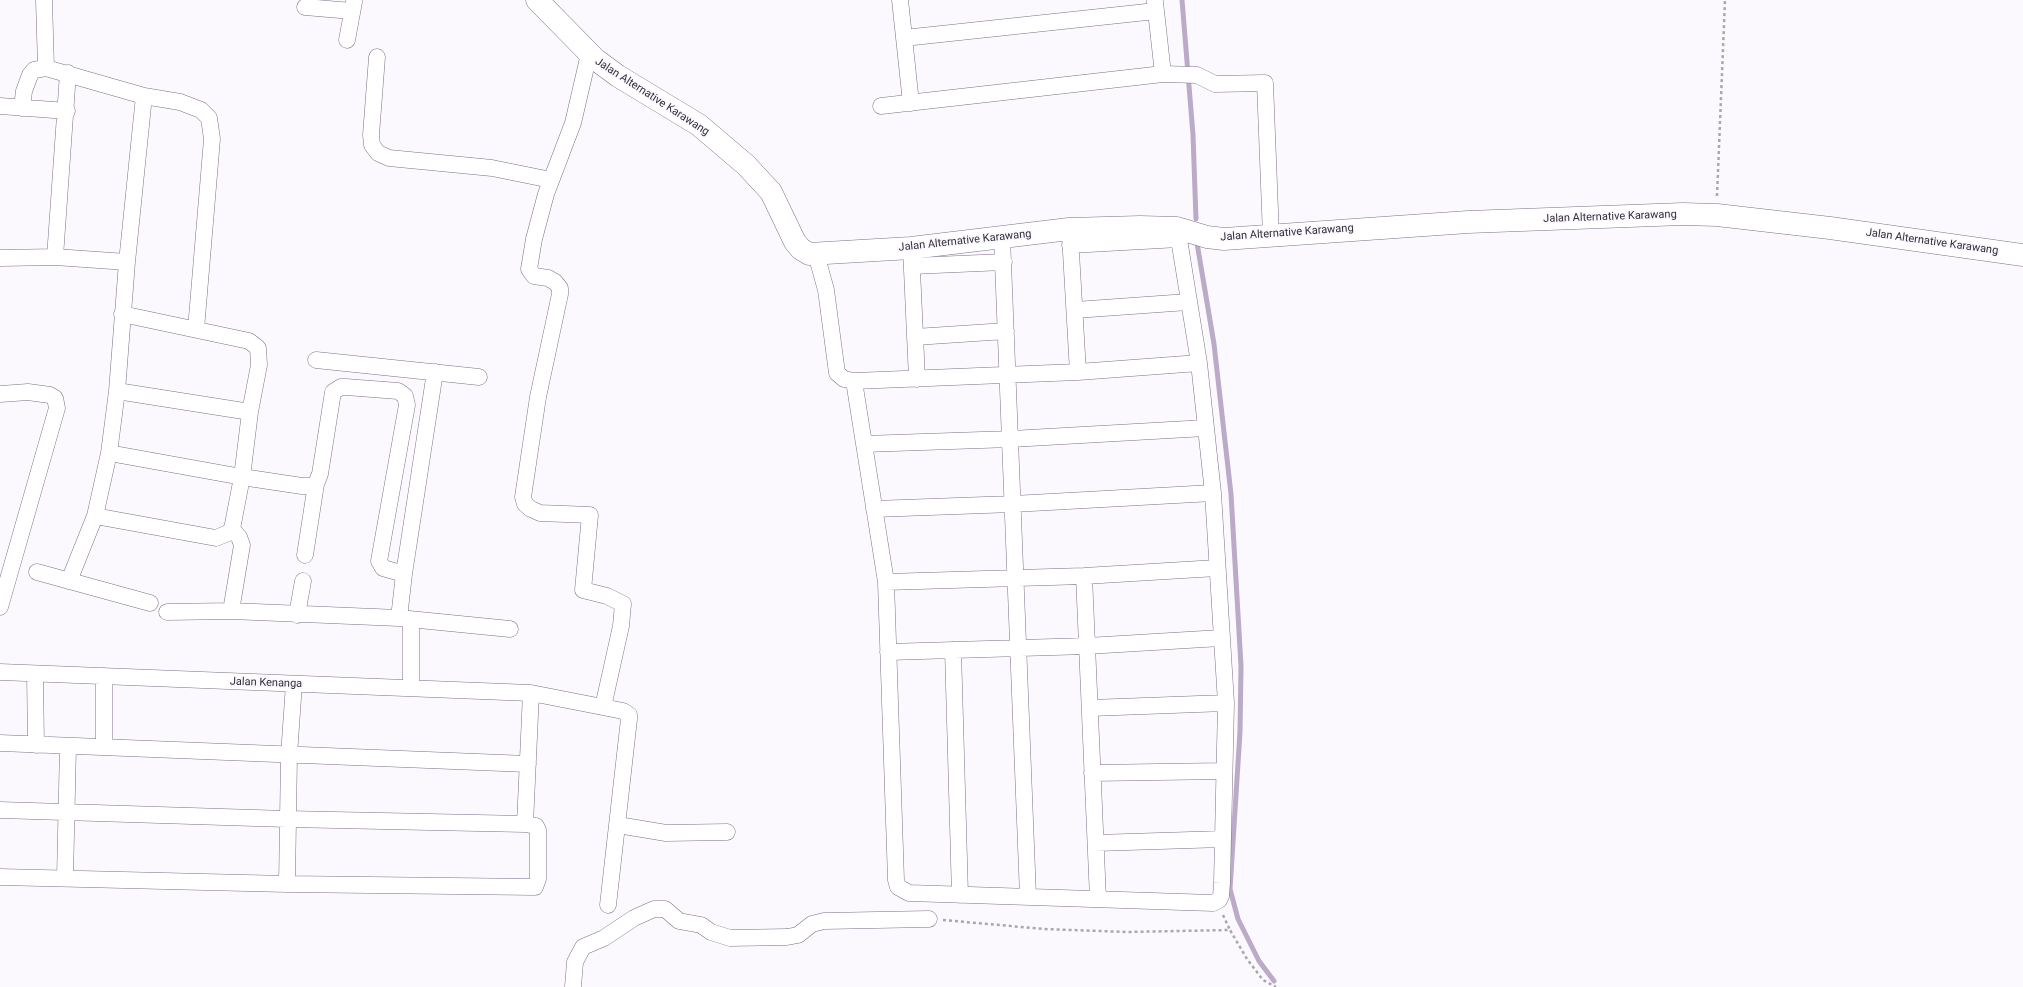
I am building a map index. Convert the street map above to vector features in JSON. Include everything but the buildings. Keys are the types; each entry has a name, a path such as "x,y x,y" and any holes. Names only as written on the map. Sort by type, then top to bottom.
{"street":[{"path":"44,0 46,68"},
{"name":"Jalan Alternative Karawang","path":"537,0 589,54 618,76 699,125 746,165 771,192 800,249 807,253 912,257 1002,237 1070,237 1140,227 1177,228 1197,235 1216,239 1468,222 1683,214 1717,215 1830,228 2023,255"},
{"path":"900,0 911,103"},
{"path":"305,7 353,5 347,40"},
{"path":"904,38 1156,6 1163,74"},
{"path":"589,54 573,122 551,180 534,239 529,269 534,276 548,278 555,282 560,288 560,294 538,397 523,497 525,504 531,509 540,512 590,515 583,590 606,596 623,604 621,626 603,707"},
{"path":"377,57 371,135 372,145 378,153 389,158 492,168 551,180"},
{"path":"22,108 24,91 30,75 34,70 46,68 68,73 144,96 194,106 205,114 211,124 212,139 196,329"},
{"path":"55,257 67,112 68,73"},
{"path":"881,106 1163,74 1190,75 1215,84 1265,83 1271,236"},
{"path":"69,581 95,516 109,453 117,392 122,314 144,96"},
{"path":"0,106 67,112"},
{"path":"1002,237 1028,896"},
{"path":"854,381 886,582 896,880 901,889 909,893 1098,898 1207,903 1216,902 1221,896 1222,883 1226,703 1213,493 1199,363 1179,239 1070,237 1078,372"},
{"path":"816,254 826,290 837,373 844,379 854,381 1078,372 1199,363"},
{"path":"1,258 55,257 127,262"},
{"path":"917,379 912,257 1004,262"},
{"path":"1075,310 1188,302"},
{"path":"95,516 216,538 222,537 232,529 242,477 250,412 259,365 260,356 256,345 249,341 122,314"},
{"path":"915,337 1006,332"},
{"path":"316,360 480,377"},
{"path":"411,688 405,619 404,574 435,372"},
{"path":"305,555 333,392 341,387 390,390 403,394 407,406 379,561 383,568 404,574"},
{"path":"0,394 28,392 50,395 56,400 57,408 0,607"},
{"path":"117,392 250,412"},
{"path":"864,444 1010,439 1206,428"},
{"path":"109,453 242,477 302,486 316,484"},
{"path":"874,509 1013,504 1213,493"},
{"path":"231,611 242,545 239,537 232,529"},
{"path":"886,582 1084,576 1217,568"},
{"path":"37,572 150,603"},
{"path":"1084,576 1098,898"},
{"path":"297,614 303,581"},
{"path":"167,612 231,611 405,619 510,629"},
{"path":"888,652 1087,646 1221,638"},
{"path":"953,650 960,895"},
{"name":"Jalan Kenanga","path":"0,672 531,693 624,711 629,715 629,719 618,825"},
{"path":"35,674 36,745"},
{"path":"104,676 104,747"},
{"path":"287,884 289,755 294,684"},
{"path":"525,824 531,693"},
{"path":"1090,708 1226,703"},
{"path":"0,743 528,764"},
{"path":"65,878 68,746"},
{"path":"1092,773 1224,771"},
{"path":"0,810 287,819 525,824 536,826 538,830 538,879 535,887 287,884 0,877"},
{"path":"608,905 618,825 666,833 727,832"},
{"path":"1096,843 1223,839"},
{"path":"573,987 575,962 583,947 604,938 634,918 654,909 665,909 678,921 701,925 711,932 730,938 787,937 798,935 812,924 824,921 929,919"}],"path":[{"path":"1717,215 1725,0"},
{"path":"929,919 956,920 1059,930 1128,932 1230,930 1247,959 1263,980 1276,987"}],"waterway":[{"path":"1182,0 1193,135 1196,219"},
{"path":"1197,243 1214,344 1231,494 1241,666 1240,732 1230,889 1238,919 1259,961 1274,981"}]}
